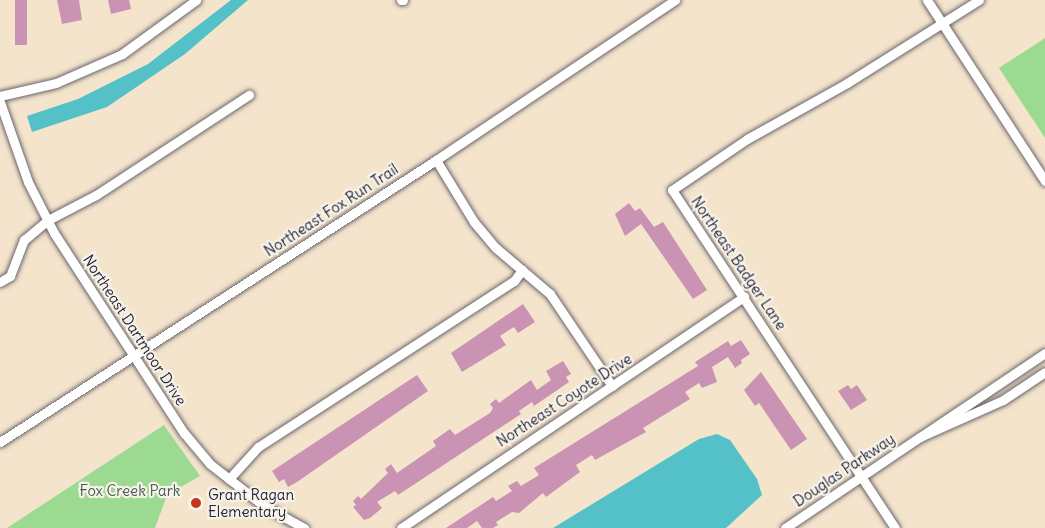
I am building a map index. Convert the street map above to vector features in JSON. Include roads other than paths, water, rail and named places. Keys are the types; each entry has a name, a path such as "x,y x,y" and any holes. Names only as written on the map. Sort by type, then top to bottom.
{"street":[{"path":"0,96 56,82 122,54 196,0"},
{"name":"Northeast Fox Run Trail","path":"0,441 436,160 675,0"},
{"path":"927,0 1045,181"},
{"path":"942,23 979,0"},
{"name":"Northeast Badger Lane","path":"895,528 672,190 747,139 847,83 942,23"},
{"path":"0,282 10,276 24,240 48,220 96,195 249,95"},
{"name":"Northeast Dartmoor Drive","path":"0,102 28,182 48,220 196,449 264,506 304,528"},
{"path":"436,160 474,222 562,310 612,386"},
{"path":"229,479 258,447 514,281 522,270"},
{"name":"Northeast Coyote Drive","path":"400,528 744,297"},
{"name":"Douglas Parkway","path":"785,528 1045,354"},
{"name":"Douglas Parkway","path":"920,437 1003,400 1045,372"}],"water":[{"path":"231,0 248,0 185,54 107,107 32,132 27,116 78,99 148,64"},
{"path":"717,434 730,440 757,479 762,495 726,528 553,528 699,439"}],"place":[{"name":"Grant Ragan Elementary","path":"196,503"}],"park label":[{"name":"Fox Creek Park","path":"130,491"}]}
